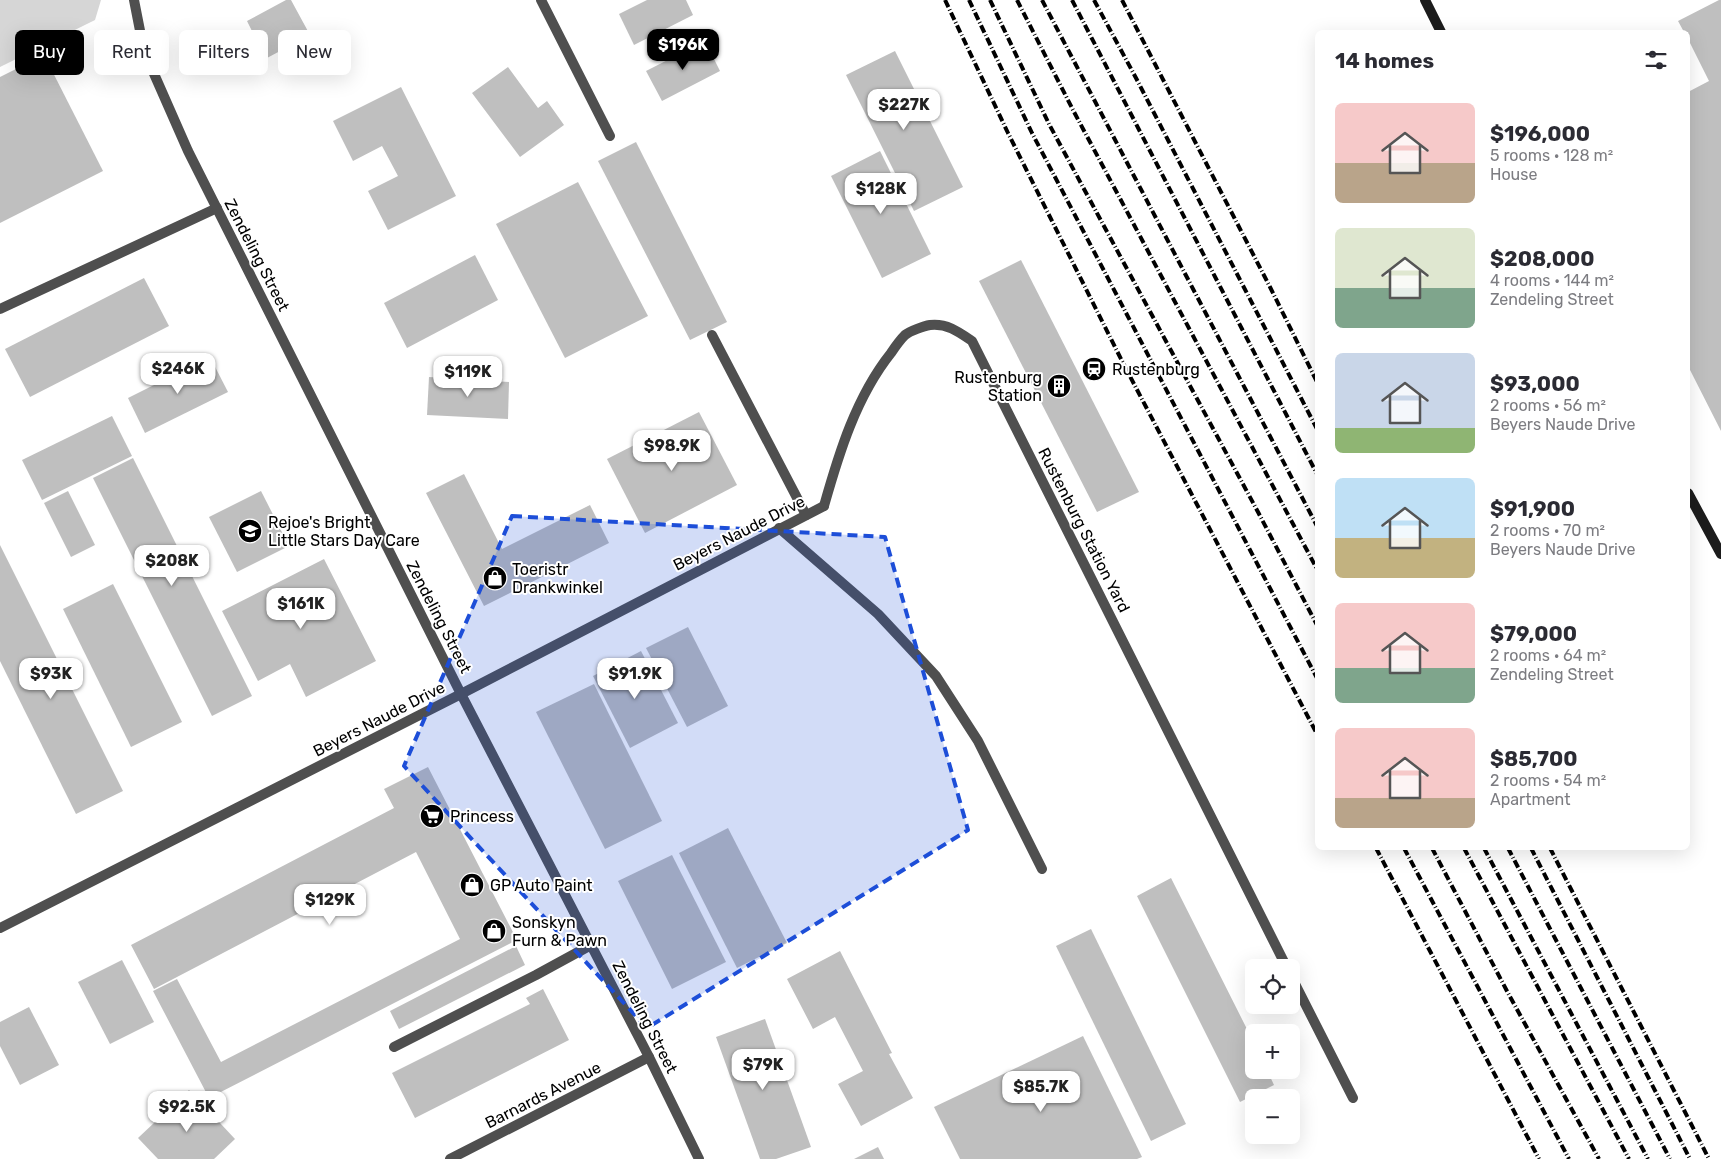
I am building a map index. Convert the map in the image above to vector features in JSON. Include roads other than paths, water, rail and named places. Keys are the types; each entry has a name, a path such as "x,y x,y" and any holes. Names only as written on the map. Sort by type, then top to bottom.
{"street":[{"name":"Zendeling Street","path":"134,0 144,51 188,151 461,694 649,1057 699,1159"},
{"path":"541,0 610,136"},
{"path":"1425,0 1440,30"},
{"path":"0,309 217,208"},
{"name":"Rustenburg Station Yard","path":"824,506 841,449 866,392 884,362 906,334 930,325 950,327 972,341 1282,959"},
{"path":"712,335 806,515"},
{"path":"1690,497 1721,554"},
{"name":"Beyers Naude Drive","path":"0,928 461,694 824,506"},
{"path":"779,528 878,614 936,676 978,741 1042,869"},
{"path":"394,1047 591,945"},
{"path":"1300,994 1353,1098"},
{"name":"Barnards Avenue","path":"450,1159 649,1057"}],"railway":[{"path":"945,0 1008,133 1122,361 1315,730"},
{"path":"969,0 1032,133 1315,674"},
{"path":"990,0 1049,124 1315,621"},
{"path":"1017,0 1073,110 1315,565"},
{"path":"1042,0 1315,522"},
{"path":"1072,0 1315,470"},
{"path":"1094,0 1315,425"},
{"path":"1122,0 1315,378"},
{"path":"1377,850 1539,1159"},
{"path":"1405,850 1569,1159"},
{"path":"1433,850 1508,993 1599,1159"},
{"path":"1465,850 1629,1159"},
{"path":"1485,850 1648,1159"},
{"path":"1509,850 1670,1159"},
{"path":"1532,850 1690,1159"},
{"path":"1551,850 1709,1159"}],"place":[{"name":"Rustenburg","path":"1094,369"},
{"name":"Rustenburg Station","path":"1059,386"},
{"name":"Rejoe's Bright Little Stars Day Care","path":"250,531"},
{"name":"Toeristr Drankwinkel","path":"495,578"},
{"name":"Princess","path":"432,816"},
{"name":"GP Auto Paint","path":"472,885"},
{"name":"Sonskyn Furn & Pawn","path":"494,931"}]}
